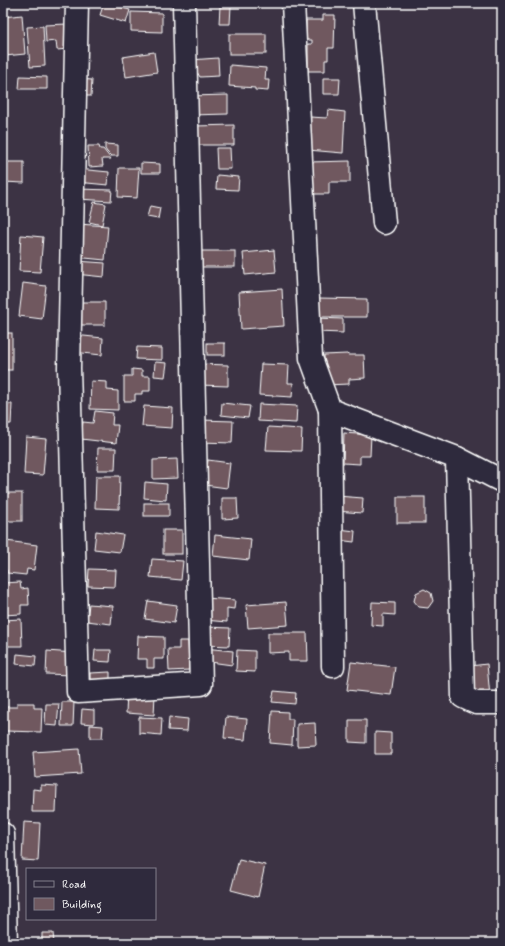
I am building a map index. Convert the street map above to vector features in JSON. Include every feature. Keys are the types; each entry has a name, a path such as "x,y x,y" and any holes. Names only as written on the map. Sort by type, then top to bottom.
{"street":[{"path":"76,3 69,368 78,692 201,684 184,3"},
{"path":"293,3 311,358 330,410 333,666"},
{"path":"364,3 384,223"},
{"path":"330,410 457,458 502,481"},
{"path":"457,458 463,697 476,703 502,703"},
{"path":"3,834 6,943"}],"building":[{"path":"104,3 130,10 126,23 100,15"},
{"path":"220,6 231,6 230,24 219,24"},
{"path":"131,12 162,13 162,32 131,31"},
{"path":"22,15 25,54 5,56 3,17"},
{"path":"323,15 335,15 334,48 328,48 328,60 325,60 325,71 308,71 308,44 312,44 312,40 306,40 306,20 323,20"},
{"path":"67,24 68,49 57,50 56,41 46,42 45,25"},
{"path":"43,26 45,66 30,67 27,27"},
{"path":"229,34 266,34 266,54 229,54"},
{"path":"154,52 157,72 126,77 123,57"},
{"path":"218,58 219,76 200,77 190,60"},
{"path":"230,65 266,68 265,80 269,80 268,91 255,90 255,88 229,86"},
{"path":"20,76 47,77 47,89 19,89"},
{"path":"323,78 340,78 339,94 323,94"},
{"path":"80,79 92,80 91,96 79,96"},
{"path":"228,95 228,114 191,115 190,96"},
{"path":"328,110 345,112 343,153 308,150 310,117 327,118"},
{"path":"234,125 234,145 195,145 195,126"},
{"path":"105,144 118,145 118,156 111,156 105,149"},
{"path":"88,146 99,146 100,149 103,149 111,159 102,159 103,166 89,167"},
{"path":"216,148 230,148 231,169 217,169"},
{"path":"350,161 350,182 329,182 329,194 309,194 309,162"},
{"path":"3,162 24,162 24,183 3,182"},
{"path":"141,163 160,164 160,173 141,173"},
{"path":"119,168 139,168 137,198 118,197"},
{"path":"78,169 109,172 108,185 77,182"},
{"path":"217,175 239,177 238,190 216,189"},
{"path":"78,189 112,190 111,201 78,199"},
{"path":"94,202 106,204 102,225 89,222"},
{"path":"150,206 160,208 158,219 147,217"},
{"path":"78,224 108,226 105,260 75,257"},
{"path":"21,235 43,237 40,272 19,271"},
{"path":"274,250 276,272 245,275 243,253"},
{"path":"196,251 235,251 235,267 196,267"},
{"path":"76,261 105,263 104,277 75,274"},
{"path":"23,283 46,286 42,319 19,316"},
{"path":"282,289 284,326 241,329 239,292"},
{"path":"319,298 367,299 367,317 319,317"},
{"path":"74,302 105,302 105,325 73,325"},
{"path":"317,318 343,319 343,333 316,332"},
{"path":"3,333 12,333 12,370 3,370"},
{"path":"74,335 103,338 102,355 72,352"},
{"path":"207,343 225,343 225,355 207,355"},
{"path":"137,347 162,348 162,360 136,359"},
{"path":"324,355 364,355 365,378 349,379 349,384 325,385"},
{"path":"155,362 167,363 165,377 154,376"},
{"path":"200,364 228,365 228,386 199,385"},
{"path":"261,364 289,365 288,383 293,383 292,397 259,395"},
{"path":"132,369 142,370 142,376 150,376 150,391 142,391 142,394 135,394 135,401 124,401 124,376 132,376"},
{"path":"91,381 107,382 107,390 118,391 118,410 90,409"},
{"path":"222,403 250,406 248,418 221,415"},
{"path":"3,404 12,404 11,424 3,424"},
{"path":"259,404 297,406 296,423 258,421"},
{"path":"144,406 173,408 172,428 142,426"},
{"path":"95,411 113,413 112,425 118,425 116,443 81,439 83,422 93,423"},
{"path":"201,420 233,421 232,443 200,442"},
{"path":"268,427 302,429 301,451 266,450"},
{"path":"344,433 371,435 370,456 360,456 360,464 343,463"},
{"path":"26,437 46,439 43,475 24,474"},
{"path":"98,448 116,448 115,470 97,470"},
{"path":"177,459 178,478 153,479 153,460"},
{"path":"208,460 230,463 227,488 205,485"},
{"path":"96,476 120,476 119,509 95,508"},
{"path":"145,482 167,484 166,500 144,498"},
{"path":"3,493 22,493 22,521 3,521"},
{"path":"337,496 363,498 362,513 336,511"},
{"path":"397,497 425,497 425,523 397,523"},
{"path":"222,498 237,498 238,518 222,519"},
{"path":"144,503 169,503 169,516 144,516"},
{"path":"339,529 355,531 354,542 338,540"},
{"path":"163,530 182,530 182,554 163,554"},
{"path":"96,531 123,535 120,552 94,549"},
{"path":"215,535 251,539 249,560 213,556"},
{"path":"6,541 37,545 34,570 27,569 26,575 7,573 7,570 3,570 5,559 3,559 3,544 6,545"},
{"path":"152,559 183,561 181,580 150,577"},
{"path":"89,569 116,570 115,587 88,586"},
{"path":"20,582 21,589 28,588 29,605 21,605 21,614 3,615 3,583"},
{"path":"424,589 431,593 433,601 428,608 419,607 414,601 416,593"},
{"path":"205,598 235,600 234,609 227,608 227,622 204,620"},
{"path":"148,601 177,605 174,623 145,619"},
{"path":"286,602 288,625 248,628 246,605"},
{"path":"372,602 395,603 395,615 383,614 383,626 371,625"},
{"path":"89,604 113,606 111,624 87,621"},
{"path":"21,619 22,646 3,646 3,620"},
{"path":"207,627 230,628 229,646 206,645"},
{"path":"268,633 307,633 308,661 289,661 289,652 268,653"},
{"path":"138,636 164,637 164,659 154,659 154,668 147,668 147,659 137,659"},
{"path":"179,641 188,641 189,670 169,671 168,649 179,649"},
{"path":"204,648 233,651 232,665 203,661"},
{"path":"95,650 111,650 110,662 94,661"},
{"path":"237,650 255,651 255,672 236,671"},
{"path":"47,651 73,653 72,675 46,674"},
{"path":"17,654 36,656 35,666 16,664"},
{"path":"351,662 395,667 391,695 347,690"},
{"path":"487,664 490,697 473,699 470,666"},
{"path":"110,672 110,690 90,690 90,673"},
{"path":"274,691 296,693 295,704 272,702"},
{"path":"127,692 155,694 154,715 126,713"},
{"path":"62,702 74,702 73,726 61,726"},
{"path":"17,703 34,703 34,708 42,708 41,732 5,731 6,707 17,707"},
{"path":"46,704 59,704 57,726 45,725"},
{"path":"82,709 94,710 94,724 81,723"},
{"path":"272,711 288,712 288,719 293,719 292,745 270,743"},
{"path":"139,717 162,718 161,735 139,733"},
{"path":"169,717 188,719 187,731 168,730"},
{"path":"226,717 247,719 245,740 224,738"},
{"path":"349,720 366,720 366,743 349,742"},
{"path":"315,723 316,745 297,746 297,724"},
{"path":"90,725 103,726 102,738 90,738"},
{"path":"375,732 391,733 391,754 375,754"},
{"path":"79,749 81,774 35,777 33,752"},
{"path":"41,785 57,786 56,812 32,812 33,789 41,790"},
{"path":"24,822 40,823 38,861 22,860"},
{"path":"239,859 265,865 258,897 231,890"},
{"path":"42,933 53,933 54,943 42,943"}]}
